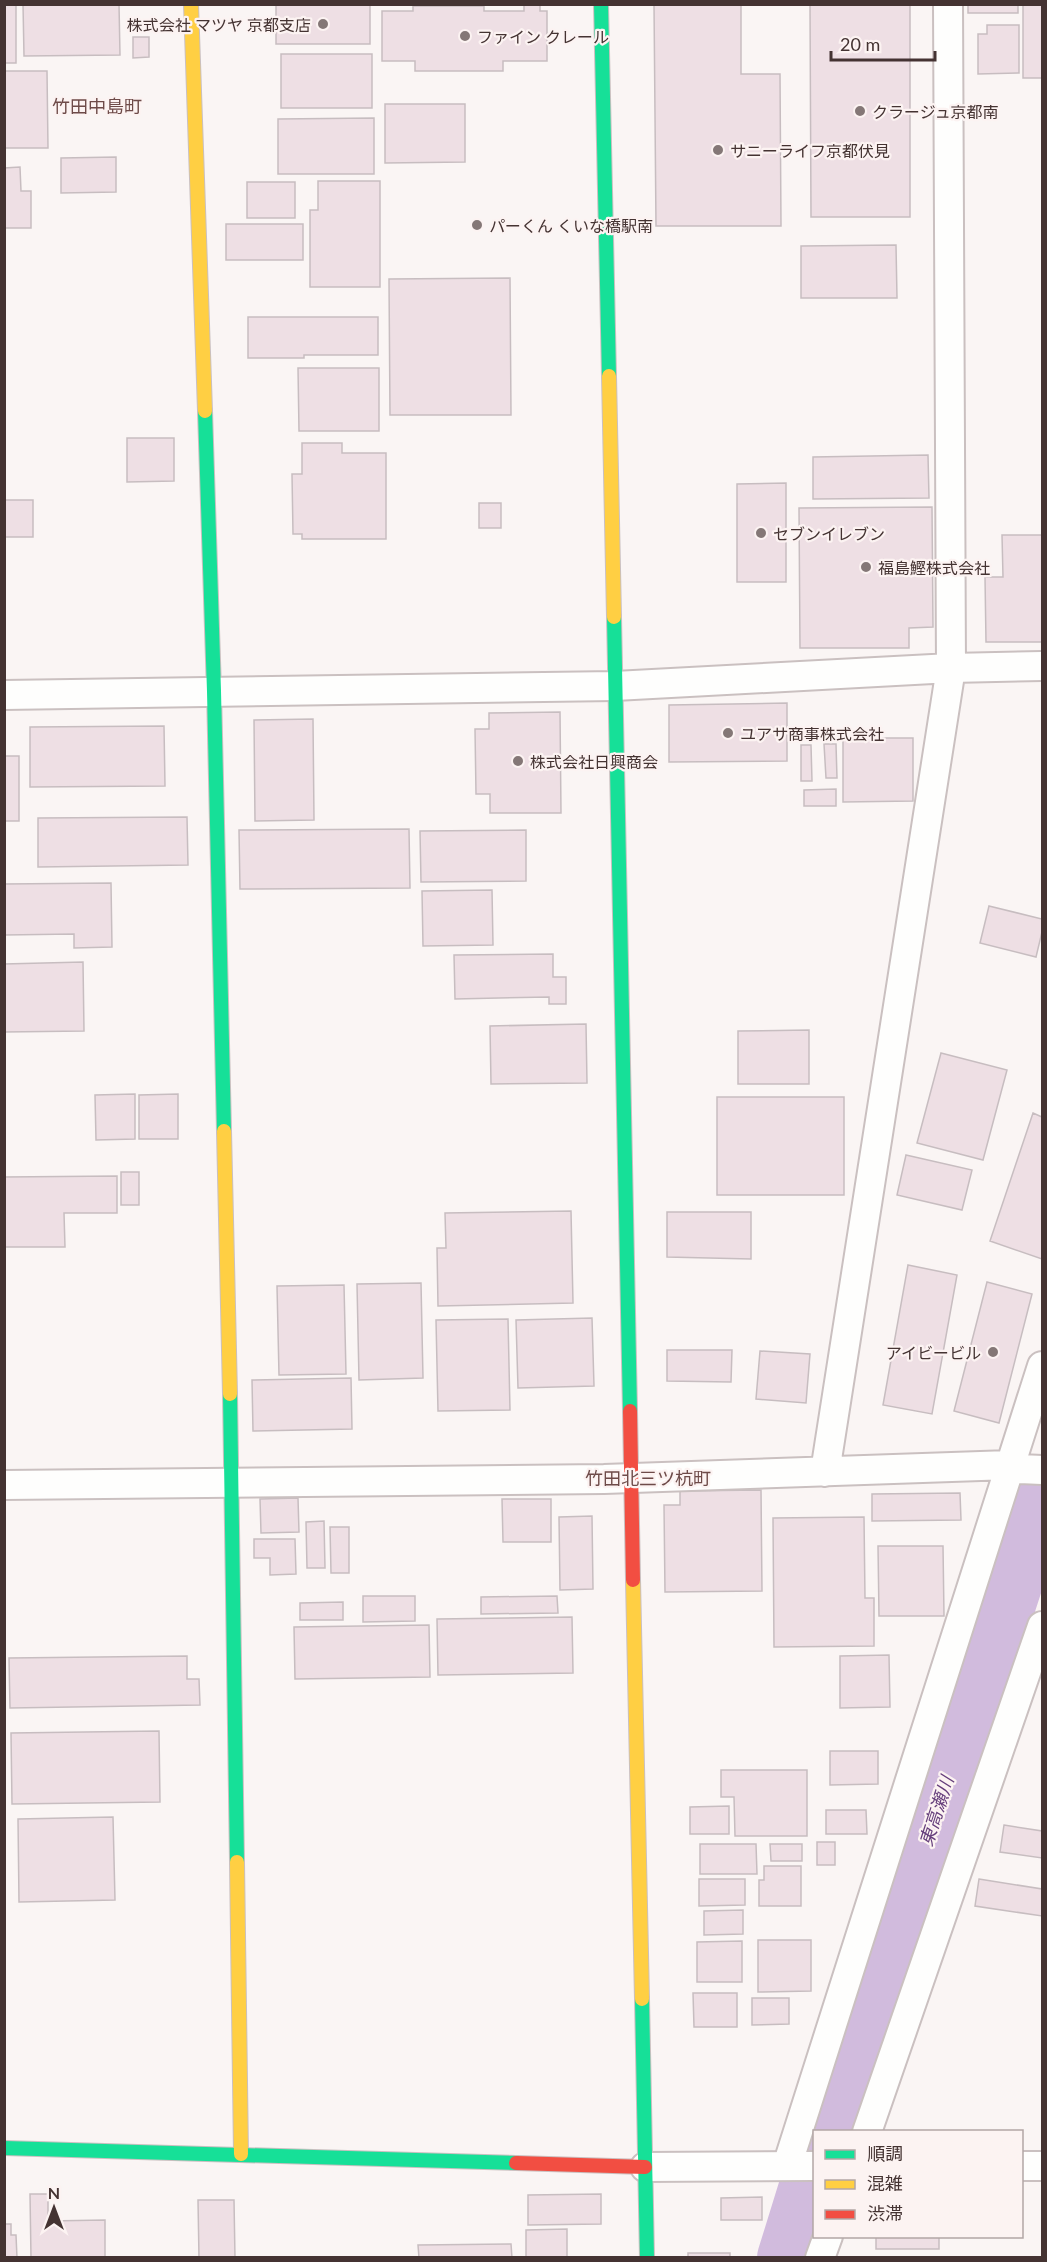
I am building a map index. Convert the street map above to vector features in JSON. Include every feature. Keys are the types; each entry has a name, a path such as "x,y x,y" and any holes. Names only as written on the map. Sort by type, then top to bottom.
{"street":[{"path":"191,4 214,691 232,1484 241,2154"},
{"path":"601,4 647,2258"},
{"path":"825,1472 951,668 948,4"},
{"path":"4,695 615,686 951,668 1042,666"},
{"path":"4,2148 645,2167 798,2166 1024,1468 1042,1366"},
{"path":"4,1485 631,1478 1024,1468"},
{"path":"868,2130 1042,1626"},
{"path":"1023,2166 1042,2166"},
{"path":"820,2258 827,2238"}],"building":[{"path":"4,4 16,4 16,63 4,63"},
{"path":"23,4 119,4 120,55 24,56"},
{"name":"株式会社 マツヤ 京都支店","path":"276,4 370,4 370,44 276,44"},
{"name":"ファイン クレール","path":"524,4 540,4 540,11 547,11 547,61 503,61 503,71 415,71 415,61 382,61 382,11 413,11 413,6 484,6 484,11 524,11"},
{"name":"サニーライフ京都伏見","path":"654,4 741,4 741,74 780,74 781,226 656,226"},
{"name":"クラージュ京都南","path":"910,4 910,217 811,217 810,5"},
{"path":"968,4 1018,4 1018,13 968,13"},
{"path":"1023,4 1042,4 1042,78 1023,78"},
{"path":"987,25 1019,25 1019,73 978,74 978,34 987,34"},
{"path":"133,37 149,37 149,57 133,58"},
{"path":"281,54 372,54 372,108 281,108"},
{"path":"4,71 47,71 48,148 4,148"},
{"path":"385,104 465,104 465,162 385,163"},
{"path":"374,118 374,174 278,174 278,119"},
{"path":"116,157 116,192 61,193 61,158"},
{"path":"20,167 21,191 31,191 31,228 4,228 4,168"},
{"path":"318,181 380,181 380,287 310,287 310,210 318,210"},
{"path":"247,182 295,182 295,218 247,218"},
{"path":"226,224 303,224 303,260 226,260"},
{"path":"896,245 897,298 801,298 801,246"},
{"path":"510,278 511,415 390,415 389,279"},
{"path":"248,317 378,317 378,355 248,358"},
{"path":"298,368 379,368 379,431 299,431"},
{"path":"127,438 174,438 174,481 127,482"},
{"path":"302,443 342,443 342,453 386,453 386,539 302,539 302,534 293,534 292,474 302,474"},
{"path":"928,455 929,498 813,499 813,457"},
{"name":"セブンイレブン","path":"786,483 786,582 737,582 737,484"},
{"path":"4,500 33,500 33,537 4,537"},
{"path":"479,503 501,503 501,528 479,528"},
{"name":"福島鰹株式会社","path":"932,507 933,627 909,628 909,648 800,648 799,508"},
{"path":"1002,535 1042,535 1042,642 986,642 985,577 1003,577"},
{"name":"ユアサ商事株式会社","path":"787,703 787,761 669,762 669,705"},
{"name":"株式会社日興商会","path":"560,712 561,813 490,813 490,794 476,794 475,729 489,729 489,713"},
{"path":"313,719 314,820 255,821 254,720"},
{"path":"164,726 165,786 30,787 30,727"},
{"path":"843,738 913,738 913,801 843,802"},
{"path":"824,744 836,744 837,778 826,778"},
{"path":"801,745 811,745 812,781 801,781"},
{"path":"4,756 19,756 19,821 4,821"},
{"path":"836,789 836,806 804,806 804,790"},
{"path":"187,817 188,865 38,867 38,818"},
{"path":"409,829 410,888 240,889 239,830"},
{"path":"526,830 526,881 421,882 420,831"},
{"path":"111,883 112,947 74,948 74,934 4,935 4,884"},
{"path":"492,890 493,945 423,946 422,891"},
{"path":"989,906 1042,919 1042,932 1036,957 980,943"},
{"path":"553,954 553,977 566,977 566,1004 549,1004 549,997 455,999 454,955"},
{"path":"83,962 84,1031 4,1032 4,964"},
{"path":"586,1024 587,1083 491,1084 490,1026"},
{"path":"809,1030 809,1084 738,1084 738,1031"},
{"path":"941,1053 1007,1070 983,1160 917,1143"},
{"path":"135,1094 135,1139 96,1140 95,1095"},
{"path":"178,1094 178,1139 139,1139 139,1095"},
{"path":"717,1097 844,1097 844,1195 717,1195"},
{"path":"1033,1113 1042,1117 1042,1259 990,1241"},
{"path":"906,1155 972,1170 962,1210 897,1195"},
{"path":"121,1172 139,1172 139,1205 121,1205"},
{"path":"117,1176 117,1213 64,1213 65,1247 4,1247 4,1177"},
{"path":"571,1211 573,1303 438,1306 437,1248 446,1248 445,1213"},
{"path":"667,1212 751,1212 751,1259 667,1257"},
{"path":"908,1265 957,1275 932,1414 883,1405"},
{"name":"アイビービル","path":"987,1282 1032,1294 999,1423 954,1411"},
{"path":"421,1283 423,1378 359,1380 357,1284"},
{"path":"344,1285 346,1374 279,1375 277,1286"},
{"path":"592,1318 594,1386 518,1388 516,1320"},
{"path":"508,1319 510,1410 438,1411 436,1320"},
{"path":"667,1350 732,1350 731,1382 667,1381"},
{"path":"760,1351 810,1354 806,1403 756,1399"},
{"path":"351,1378 352,1429 253,1431 252,1380"},
{"path":"761,1490 762,1591 665,1592 664,1505 680,1505 680,1491"},
{"path":"960,1493 961,1520 872,1521 872,1494"},
{"path":"298,1498 299,1532 261,1533 260,1499"},
{"path":"502,1499 551,1499 551,1542 503,1542"},
{"path":"592,1516 593,1589 560,1590 559,1517"},
{"path":"864,1517 865,1598 874,1598 874,1646 774,1647 773,1518"},
{"path":"324,1521 325,1568 307,1568 306,1522"},
{"path":"330,1527 349,1527 349,1573 331,1573"},
{"path":"254,1539 295,1539 296,1574 270,1575 270,1558 254,1558"},
{"path":"878,1546 943,1546 944,1616 879,1616"},
{"path":"363,1596 415,1596 415,1621 363,1622"},
{"path":"557,1596 558,1613 481,1614 481,1597"},
{"path":"343,1602 343,1620 300,1620 300,1603"},
{"path":"572,1617 573,1673 438,1675 437,1619"},
{"path":"429,1625 430,1677 295,1679 294,1627"},
{"path":"889,1655 890,1707 840,1708 840,1656"},
{"path":"187,1656 187,1679 199,1679 200,1705 10,1708 9,1658"},
{"path":"159,1731 160,1802 12,1804 11,1733"},
{"path":"830,1751 878,1751 878,1784 830,1785"},
{"path":"721,1770 807,1770 807,1836 735,1836 734,1797 721,1797"},
{"path":"729,1806 729,1834 690,1834 690,1807"},
{"path":"826,1810 866,1810 867,1834 826,1834"},
{"path":"113,1817 115,1900 19,1902 18,1819"},
{"path":"1004,1825 1042,1831 1042,1858 1000,1852"},
{"path":"817,1842 835,1842 835,1865 817,1865"},
{"path":"700,1844 756,1844 757,1874 700,1874"},
{"path":"770,1844 802,1844 802,1861 771,1861"},
{"path":"764,1866 801,1866 801,1906 759,1906 759,1880 764,1880"},
{"path":"699,1879 745,1879 745,1905 699,1906"},
{"path":"979,1879 1042,1889 1042,1916 975,1906"},
{"path":"743,1910 743,1934 704,1935 704,1911"},
{"path":"758,1940 811,1940 811,1991 758,1992"},
{"path":"742,1941 742,1982 697,1982 697,1942"},
{"path":"693,1993 737,1993 737,2027 694,2027"},
{"path":"752,1998 789,1998 789,2024 752,2025"},
{"path":"30,2194 48,2194 48,2221 105,2220 105,2258 31,2258"},
{"path":"601,2194 601,2224 528,2225 528,2195"},
{"path":"762,2197 762,2220 721,2220 721,2198"},
{"path":"198,2200 234,2200 235,2258 199,2258"},
{"path":"4,2224 11,2224 11,2235 16,2235 17,2258 4,2258"},
{"path":"567,2229 567,2258 526,2258 526,2230"},
{"path":"876,2238 939,2238 939,2249 876,2249"},
{"path":"511,2244 512,2258 419,2258 418,2245"},
{"path":"688,2253 730,2253 730,2258 688,2258"}],"waterway":[{"name":"東高瀬川","path":"830,2130 928,1840 1042,1490"},
{"name":"東高瀬川","path":"788,2258 813,2177"}],"traffic: fast":[{"path":"601,4 609,376"},
{"path":"205,411 224,1131"},
{"path":"614,617 630,1411"},
{"path":"230,1394 237,1862"},
{"path":"642,1999 647,2258"},
{"path":"4,2148 516,2163"}],"traffic: slow":[{"path":"191,4 205,411"},
{"path":"609,376 614,617"},
{"path":"224,1131 230,1394"},
{"path":"633,1580 642,1999"},
{"path":"237,1862 241,2154"}],"traffic: jam":[{"path":"630,1411 633,1580"},
{"path":"516,2163 645,2167"}],"place":[{"name":"株式会社 マツヤ 京都支店","path":"323,24"},
{"name":"ファイン クレール","path":"465,36"},
{"name":"クラージュ京都南","path":"860,111"},
{"name":"サニーライフ京都伏見","path":"718,150"},
{"name":"パーくん くいな橋駅南","path":"477,225"},
{"name":"セブンイレブン","path":"761,533"},
{"name":"福島鰹株式会社","path":"866,567"},
{"name":"ユアサ商事株式会社","path":"728,733"},
{"name":"株式会社日興商会","path":"518,761"},
{"name":"アイビービル","path":"993,1352"}],"district":[{"name":"竹田中島町","path":"97,106"},
{"name":"竹田北三ツ杭町","path":"648,1478"}]}
